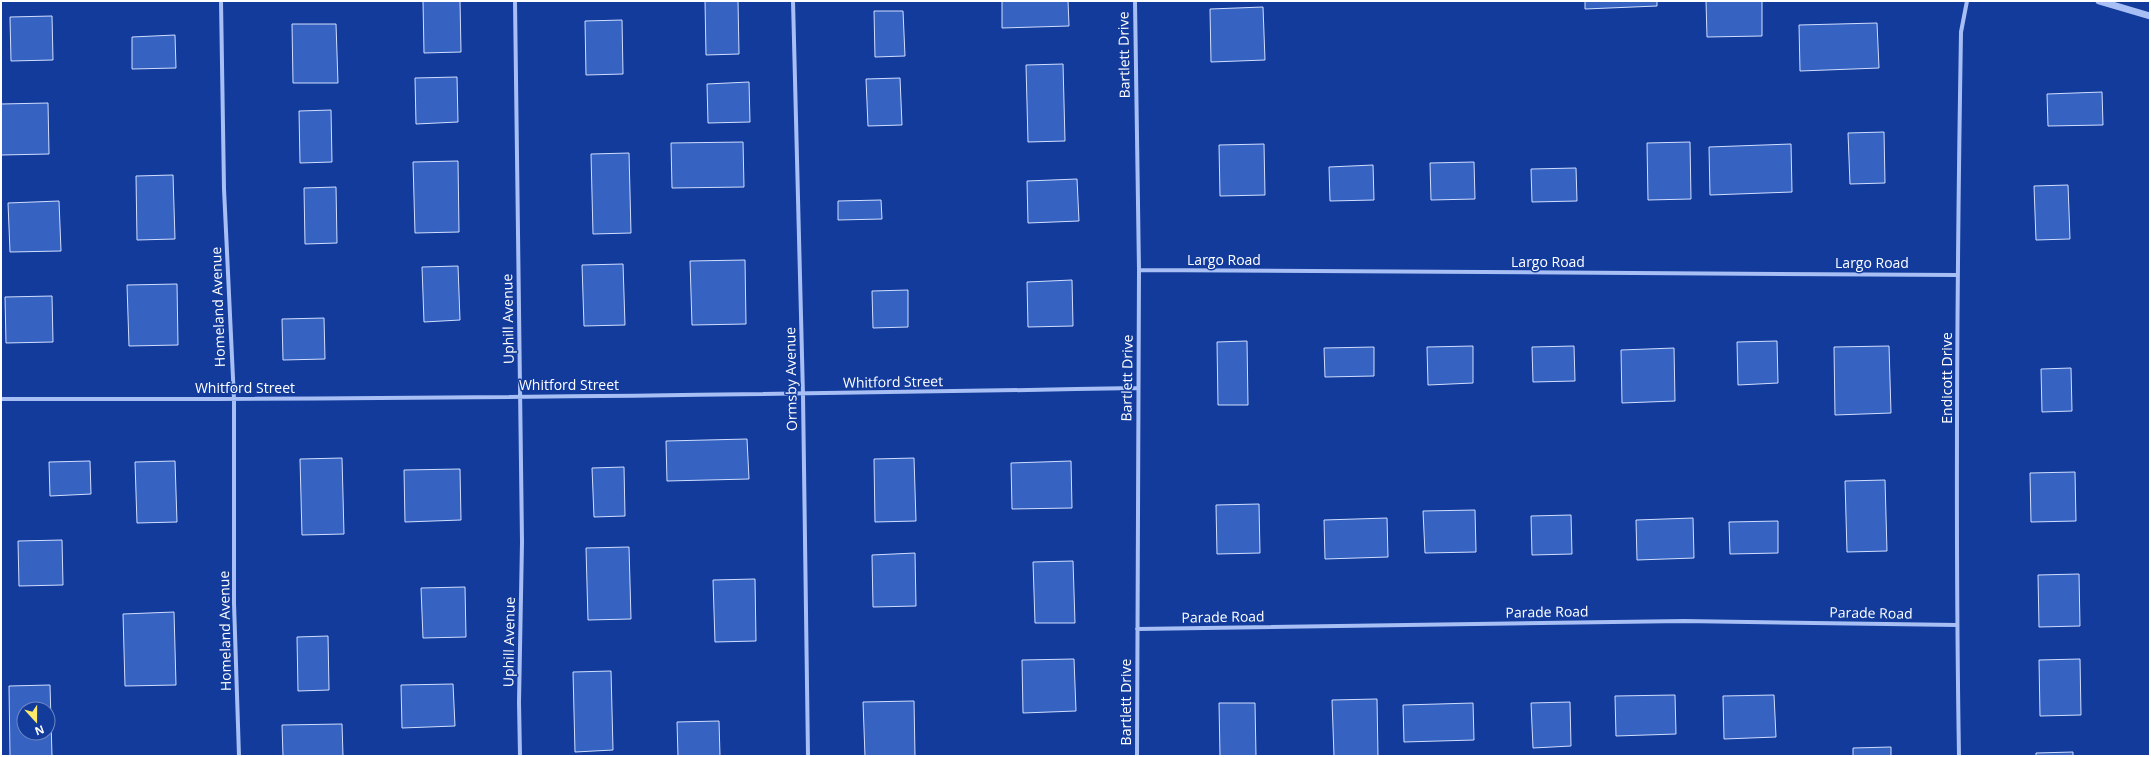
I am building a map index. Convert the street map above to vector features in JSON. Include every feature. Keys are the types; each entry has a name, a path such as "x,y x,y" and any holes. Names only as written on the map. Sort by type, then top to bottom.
{"street":[{"name":"Homeland Avenue","path":"221,1 224,189 234,400 234,603 239,756"},
{"name":"Uphill Avenue","path":"515,1 522,542 519,702 520,756"},
{"name":"Ormsby Avenue","path":"793,1 808,756"},
{"name":"Bartlett Drive","path":"1135,1 1139,270 1137,388 1137,756"},
{"name":"Endicott Drive","path":"1959,756 1957,625 1957,275 1961,32 1967,1"},
{"path":"2099,1 2150,16"},
{"name":"Largo Road","path":"1139,270 1957,275"},
{"name":"Whitford Street","path":"1,399 234,400 802,395 1137,388"},
{"name":"Parade Road","path":"1137,629 1684,621 1957,625"}],"building":[{"path":"423,1 460,1 461,52 424,53"},
{"path":"705,1 738,1 739,54 706,55"},
{"path":"1002,1 1068,1 1069,26 1002,28"},
{"path":"1585,1 1657,1 1657,6 1585,9"},
{"path":"1706,1 1762,1 1762,36 1707,37"},
{"path":"1263,7 1265,60 1211,62 1210,9"},
{"path":"874,11 903,11 905,56 875,57"},
{"path":"52,16 53,60 11,61 10,17"},
{"path":"622,20 623,74 586,75 585,21"},
{"path":"1877,23 1879,68 1800,71 1799,25"},
{"path":"292,24 336,24 338,83 293,83"},
{"path":"175,35 176,68 132,69 132,37"},
{"path":"1063,64 1065,141 1028,142 1026,65"},
{"path":"457,77 458,122 416,124 415,78"},
{"path":"900,78 902,125 868,126 866,79"},
{"path":"749,82 750,122 708,123 707,84"},
{"path":"2102,92 2103,125 2048,126 2047,94"},
{"path":"48,103 49,154 1,155 1,104"},
{"path":"331,110 332,162 300,163 299,111"},
{"path":"1884,132 1885,183 1850,184 1848,133"},
{"path":"743,142 744,187 672,188 671,143"},
{"path":"1690,142 1691,199 1648,200 1647,143"},
{"path":"1264,144 1265,195 1220,196 1219,145"},
{"path":"1791,144 1792,192 1710,195 1709,147"},
{"path":"629,153 631,233 593,234 591,154"},
{"path":"458,161 459,232 415,233 413,162"},
{"path":"1474,162 1475,199 1431,200 1430,163"},
{"path":"1373,165 1374,200 1330,201 1329,167"},
{"path":"1576,168 1577,201 1532,202 1531,169"},
{"path":"173,175 175,239 137,240 136,176"},
{"path":"1077,179 1079,221 1028,223 1027,181"},
{"path":"2068,185 2070,239 2036,240 2034,186"},
{"path":"336,187 337,243 305,244 304,188"},
{"path":"881,200 882,219 838,220 838,201"},
{"path":"59,201 61,251 10,252 8,203"},
{"path":"745,260 746,324 692,325 690,261"},
{"path":"623,264 625,325 584,326 582,265"},
{"path":"458,266 460,320 424,322 422,267"},
{"path":"1072,280 1073,326 1028,327 1027,282"},
{"path":"177,284 178,345 129,346 127,285"},
{"path":"908,290 908,327 873,328 872,291"},
{"path":"52,296 53,342 6,343 5,297"},
{"path":"324,318 325,359 283,360 282,319"},
{"path":"1247,341 1248,405 1218,405 1217,342"},
{"path":"1777,341 1778,383 1738,385 1737,342"},
{"path":"1473,346 1473,383 1428,385 1427,347"},
{"path":"1574,346 1575,381 1533,382 1532,347"},
{"path":"1889,346 1891,413 1835,415 1834,347"},
{"path":"1374,347 1374,376 1325,377 1324,348"},
{"path":"1674,348 1675,401 1622,403 1621,350"},
{"path":"2071,368 2072,411 2042,412 2041,369"},
{"path":"747,439 749,479 667,481 666,441"},
{"path":"342,458 344,534 302,535 300,459"},
{"path":"914,458 916,521 875,522 874,459"},
{"path":"90,461 91,494 50,496 49,462"},
{"path":"175,461 177,522 137,523 135,462"},
{"path":"1071,461 1072,508 1012,509 1011,463"},
{"path":"624,467 625,516 594,517 592,468"},
{"path":"460,469 461,520 405,522 404,470"},
{"path":"2075,472 2076,521 2031,522 2030,473"},
{"path":"1885,480 1887,551 1847,552 1845,481"},
{"path":"1259,504 1260,553 1217,554 1216,505"},
{"path":"1475,510 1476,552 1425,553 1423,511"},
{"path":"1571,515 1572,554 1532,555 1531,516"},
{"path":"1387,518 1388,557 1325,559 1324,520"},
{"path":"1693,518 1694,558 1637,560 1636,520"},
{"path":"1778,521 1778,553 1730,554 1729,522"},
{"path":"62,540 63,585 19,586 18,541"},
{"path":"629,547 631,619 588,620 586,548"},
{"path":"915,553 916,606 873,607 872,555"},
{"path":"1073,561 1075,623 1035,623 1033,562"},
{"path":"2079,574 2080,626 2039,627 2038,575"},
{"path":"755,579 756,641 715,642 713,580"},
{"path":"465,587 466,637 423,638 421,588"},
{"path":"174,612 176,685 125,686 123,614"},
{"path":"328,636 329,690 298,691 297,637"},
{"path":"1074,659 1076,711 1023,713 1022,660"},
{"path":"2080,659 2081,715 2040,716 2039,660"},
{"path":"611,671 613,750 575,752 573,672"},
{"path":"453,684 455,726 402,728 401,685"},
{"path":"50,685 50,701 16,701 16,741 52,741 52,756 10,756 9,686"},
{"path":"1675,695 1676,734 1616,736 1615,696"},
{"path":"1774,695 1776,737 1724,739 1723,696"},
{"path":"1377,699 1378,756 1334,756 1332,700"},
{"path":"914,701 915,756 865,756 863,702"},
{"path":"1570,702 1571,746 1533,748 1531,703"},
{"path":"1219,703 1255,703 1256,756 1220,756"},
{"path":"1473,703 1474,740 1404,742 1403,705"},
{"path":"719,721 720,756 678,756 677,722"},
{"path":"342,724 343,756 283,756 282,725"},
{"path":"1891,747 1891,756 1853,756 1853,748"},
{"path":"2073,752 2073,756 2036,756 2036,753"}]}
